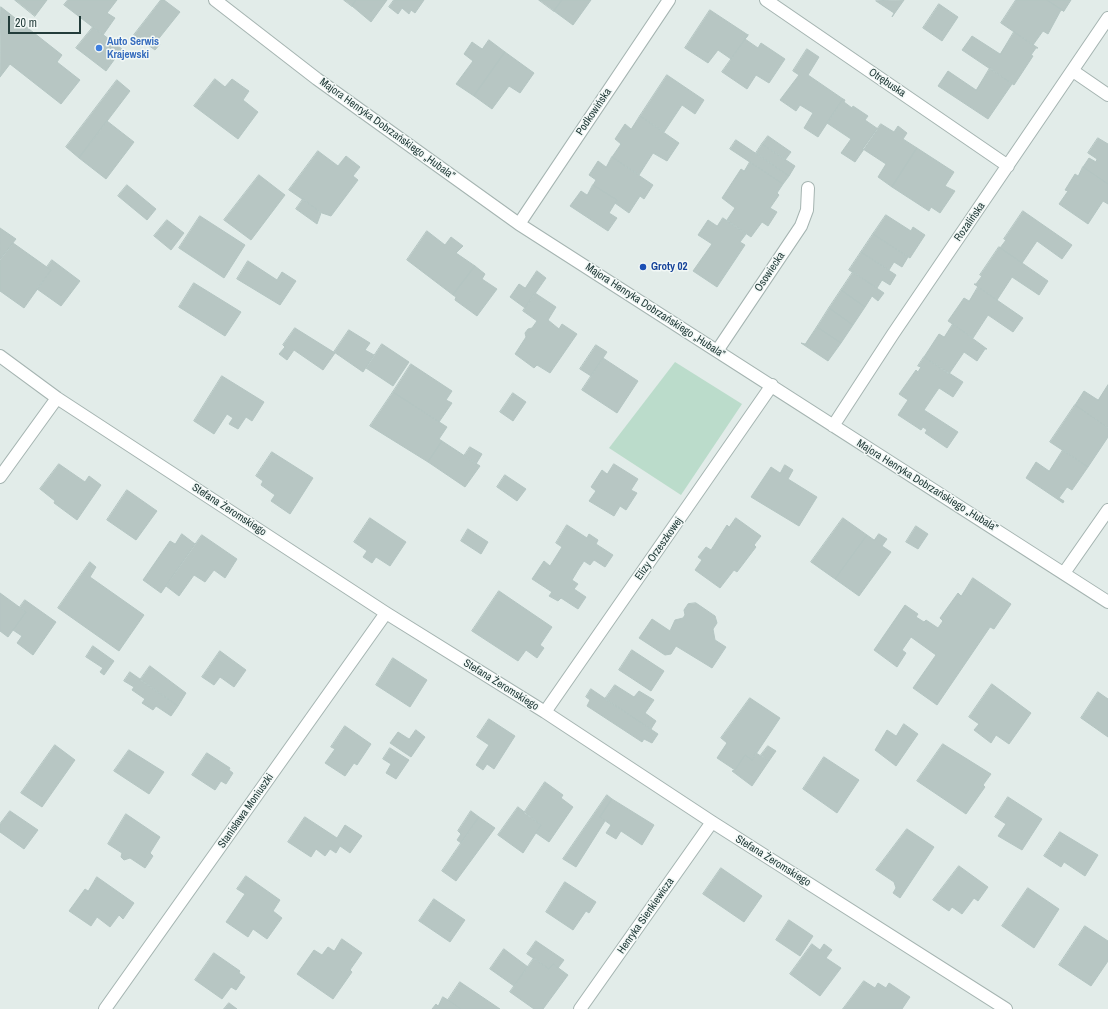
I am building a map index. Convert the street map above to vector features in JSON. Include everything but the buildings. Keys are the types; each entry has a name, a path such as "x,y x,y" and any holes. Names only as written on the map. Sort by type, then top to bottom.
{"street":[{"name":"Majora Henryka Dobrzańskiego „Hubala”","path":"215,0 317,79 519,224 1108,602"},
{"name":"Podkowińska","path":"519,224 669,0"},
{"name":"Otrębuska","path":"766,0 1008,166"},
{"name":"Rozalińska","path":"833,426 893,334 1108,18"},
{"path":"1073,71 1108,95"},
{"name":"Osowiecka","path":"717,351 801,226 807,210 808,188"},
{"name":"Stefana Żeromskiego","path":"0,356 57,398 386,613 545,712 712,822 1006,1009"},
{"name":"Elizy Orzeszkowej","path":"545,712 772,385"},
{"path":"0,477 57,398"},
{"path":"1064,573 1108,510"},
{"name":"Stanisława Moniuszki","path":"105,1009 386,613"},
{"name":"Henryka Sienkiewicza","path":"580,1009 712,822"}],"green space":[{"path":"675,362 742,404 681,495 609,448"}],"place":[{"name":"Auto Serwis Krajewski","path":"99,48"},
{"name":"Groty 02","path":"643,267"}]}
